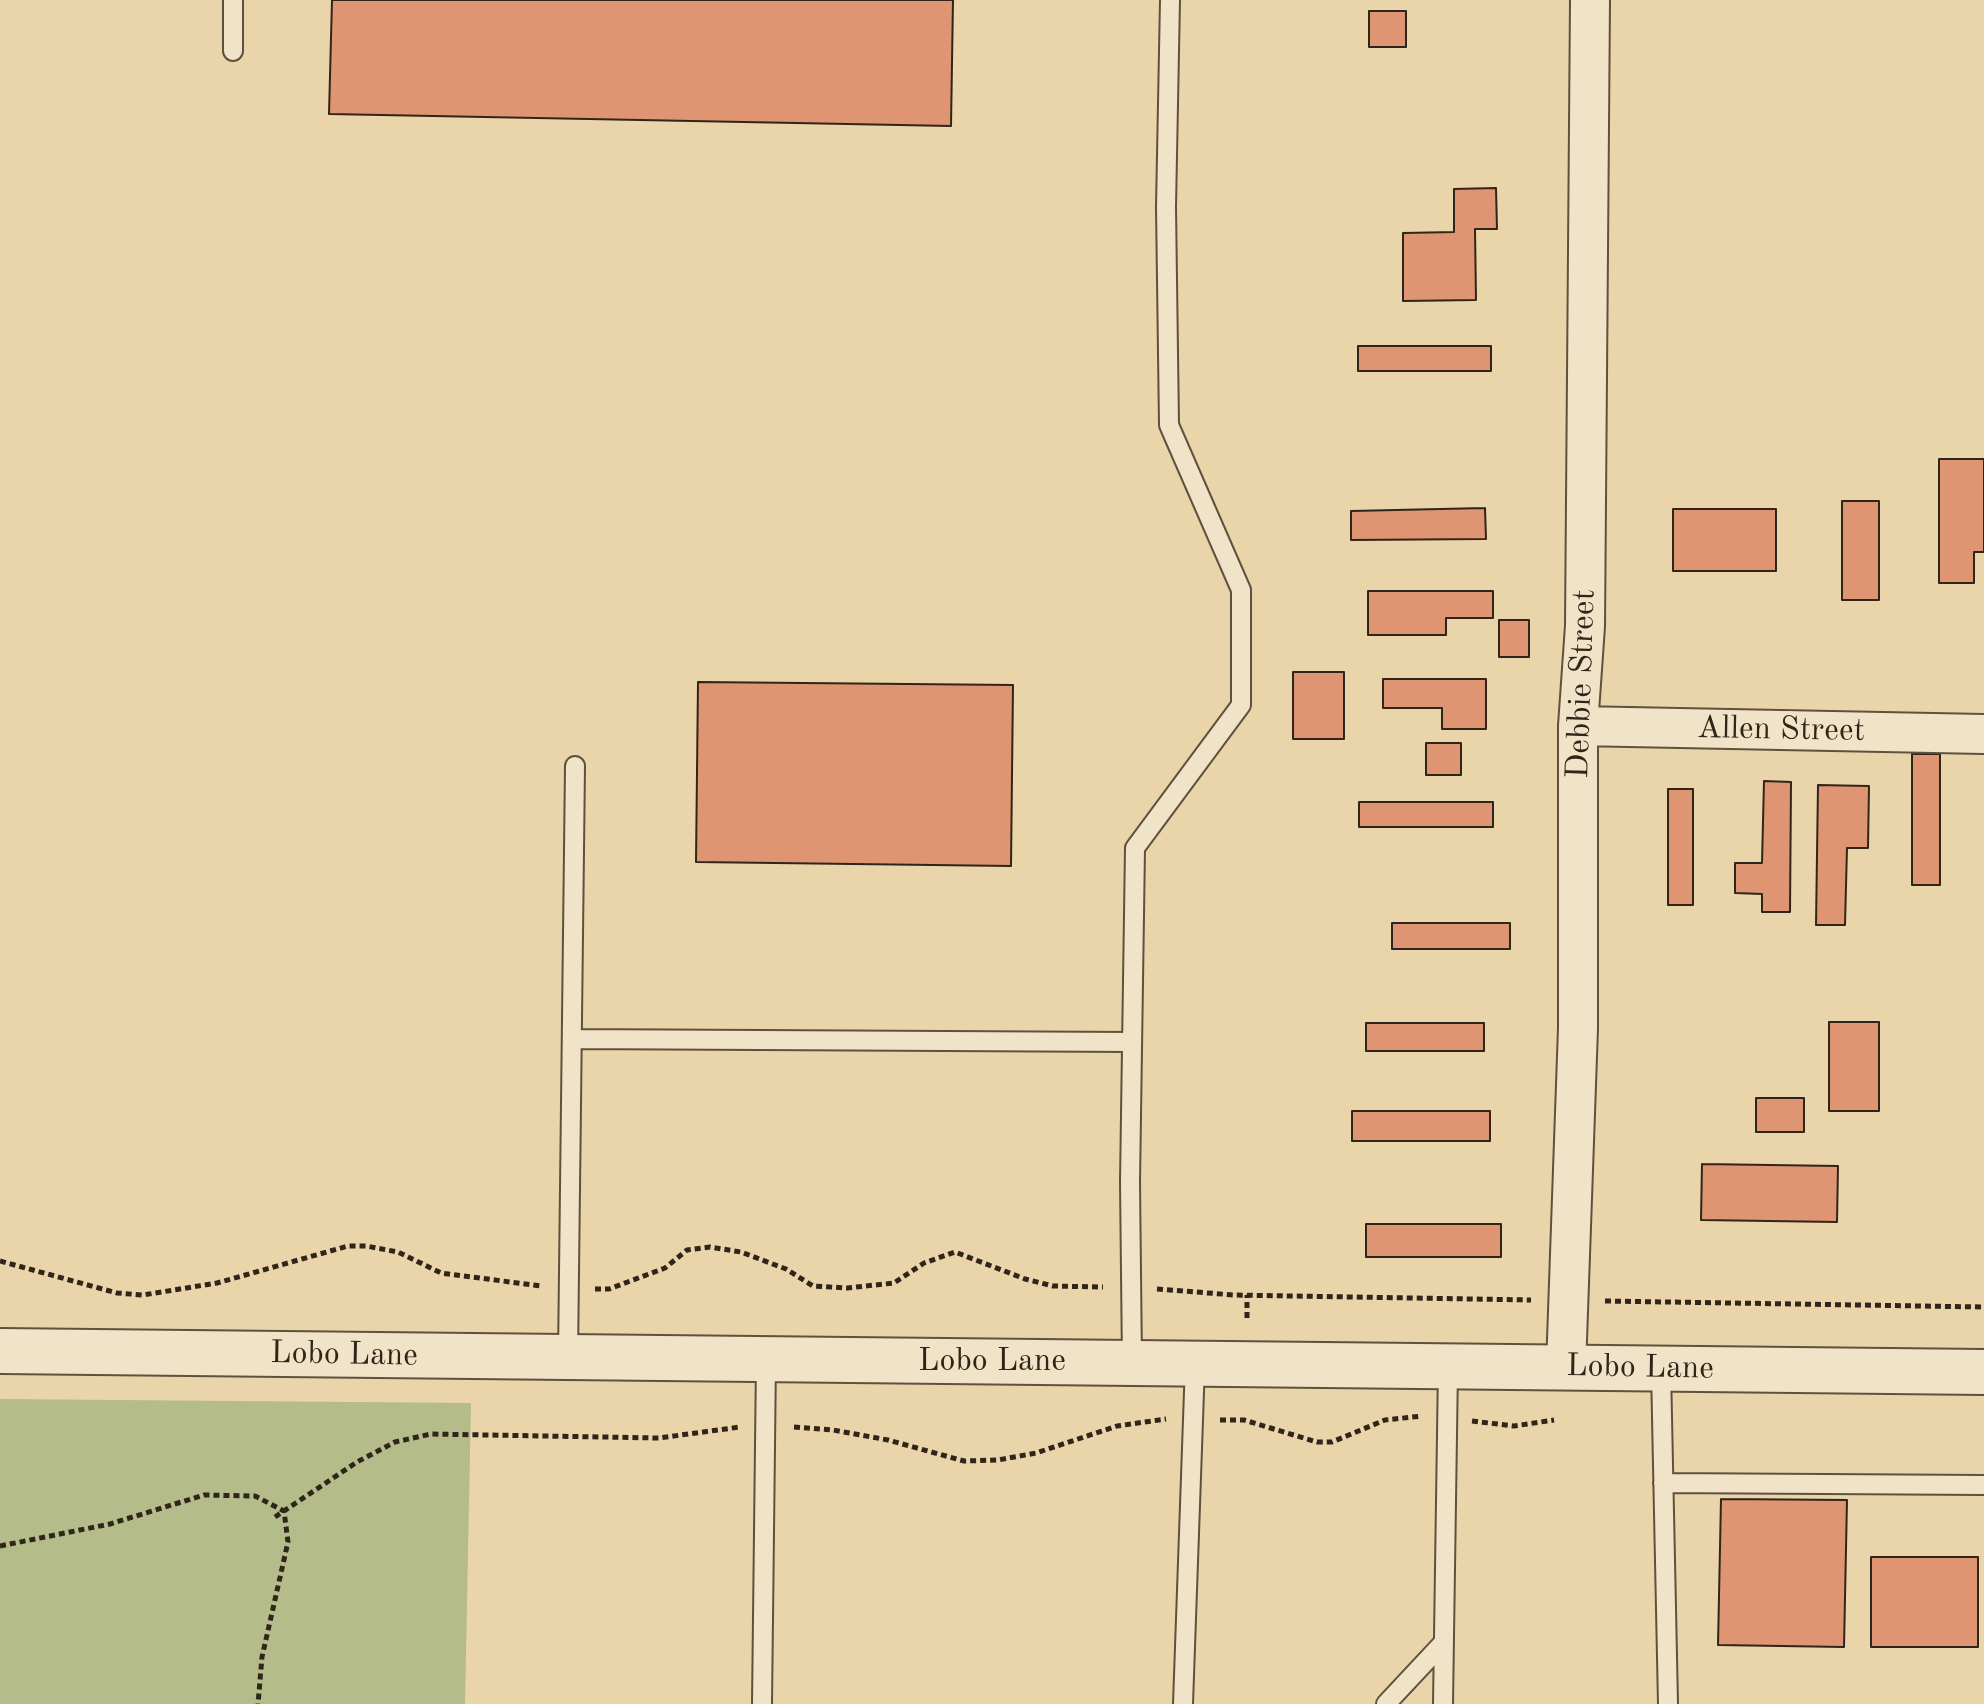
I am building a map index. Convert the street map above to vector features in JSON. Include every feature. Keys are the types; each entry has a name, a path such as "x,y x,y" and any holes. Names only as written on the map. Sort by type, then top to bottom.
{"street":[{"name":"Debbie Street","path":"1566,1368 1578,1028 1578,726 1585,626 1590,0"},
{"name":"Allen Street","path":"1578,726 1984,734"},
{"name":"Lobo Lane","path":"0,1351 1984,1372"}],"lane":[{"path":"233,0 233,51"},
{"path":"1132,1363 1135,848 1241,705 1241,590 1169,425 1166,207 1170,0"},
{"path":"568,1357 575,766"},
{"path":"572,1039 1132,1042"},
{"path":"762,1704 766,1360"},
{"path":"1183,1704 1195,1362"},
{"path":"1443,1704 1448,1366"},
{"path":"1661,1369 1668,1704"},
{"path":"1663,1483 1984,1485"},
{"path":"1386,1704 1444,1642"}],"path":[{"path":"0,1261 117,1293 143,1295 217,1283 348,1246 398,1252 441,1273 569,1289 609,1289 665,1268 687,1250 710,1247 741,1252 786,1269 813,1286 847,1288 894,1283 924,1263 955,1252 1025,1279 1053,1286 1247,1295 1984,1307"},
{"path":"1247,1295 1247,1318"},
{"path":"1244,1420 1245,1411"},
{"path":"275,1517 382,1448 431,1434 659,1438 765,1426 847,1432 964,1461 998,1460 1036,1453 1117,1426 1156,1419 1244,1420 1317,1442 1332,1442 1385,1420 1413,1416 1514,1426 1554,1420"},
{"path":"0,1546 110,1524 204,1495 255,1496 284,1511"},
{"path":"258,1704 262,1657 288,1542 284,1511"}],"green space":[{"path":"0,1399 471,1403 465,1704 0,1704"}],"building":[{"path":"332,0 953,0 951,126 329,114"},
{"path":"1369,11 1406,11 1406,47 1369,47"},
{"path":"1496,188 1497,229 1475,229 1476,300 1403,301 1403,233 1454,232 1454,189"},
{"path":"1358,346 1491,346 1491,371 1358,371"},
{"path":"1939,459 1984,459 1984,552 1974,552 1974,583 1939,583"},
{"path":"1842,501 1879,501 1879,600 1842,600"},
{"path":"1485,508 1486,539 1351,540 1351,511"},
{"path":"1673,509 1776,509 1776,571 1673,571"},
{"path":"1368,591 1493,591 1493,618 1446,618 1446,635 1368,635"},
{"path":"1499,620 1529,620 1529,657 1499,657"},
{"path":"1293,672 1344,672 1344,739 1293,739"},
{"path":"1383,679 1486,679 1486,729 1442,729 1442,708 1383,708"},
{"path":"698,682 1013,685 1011,866 696,862"},
{"path":"1426,743 1461,743 1461,775 1426,775"},
{"path":"1912,754 1940,754 1940,885 1912,885"},
{"path":"1764,781 1791,782 1790,912 1762,912 1762,894 1735,893 1735,863 1762,863"},
{"path":"1818,785 1869,786 1868,848 1847,848 1845,925 1816,925"},
{"path":"1668,789 1693,789 1693,905 1668,905"},
{"path":"1359,802 1493,802 1493,827 1359,827"},
{"path":"1392,923 1510,923 1510,949 1392,949"},
{"path":"1829,1022 1879,1022 1879,1111 1829,1111"},
{"path":"1366,1023 1484,1023 1484,1051 1366,1051"},
{"path":"1756,1098 1804,1098 1804,1132 1756,1132"},
{"path":"1352,1111 1490,1111 1490,1141 1352,1141"},
{"path":"1702,1164 1838,1166 1837,1222 1701,1220"},
{"path":"1366,1224 1501,1224 1501,1257 1366,1257"},
{"path":"1721,1499 1847,1500 1844,1647 1718,1645"},
{"path":"1871,1557 1978,1557 1978,1647 1871,1647"}]}
